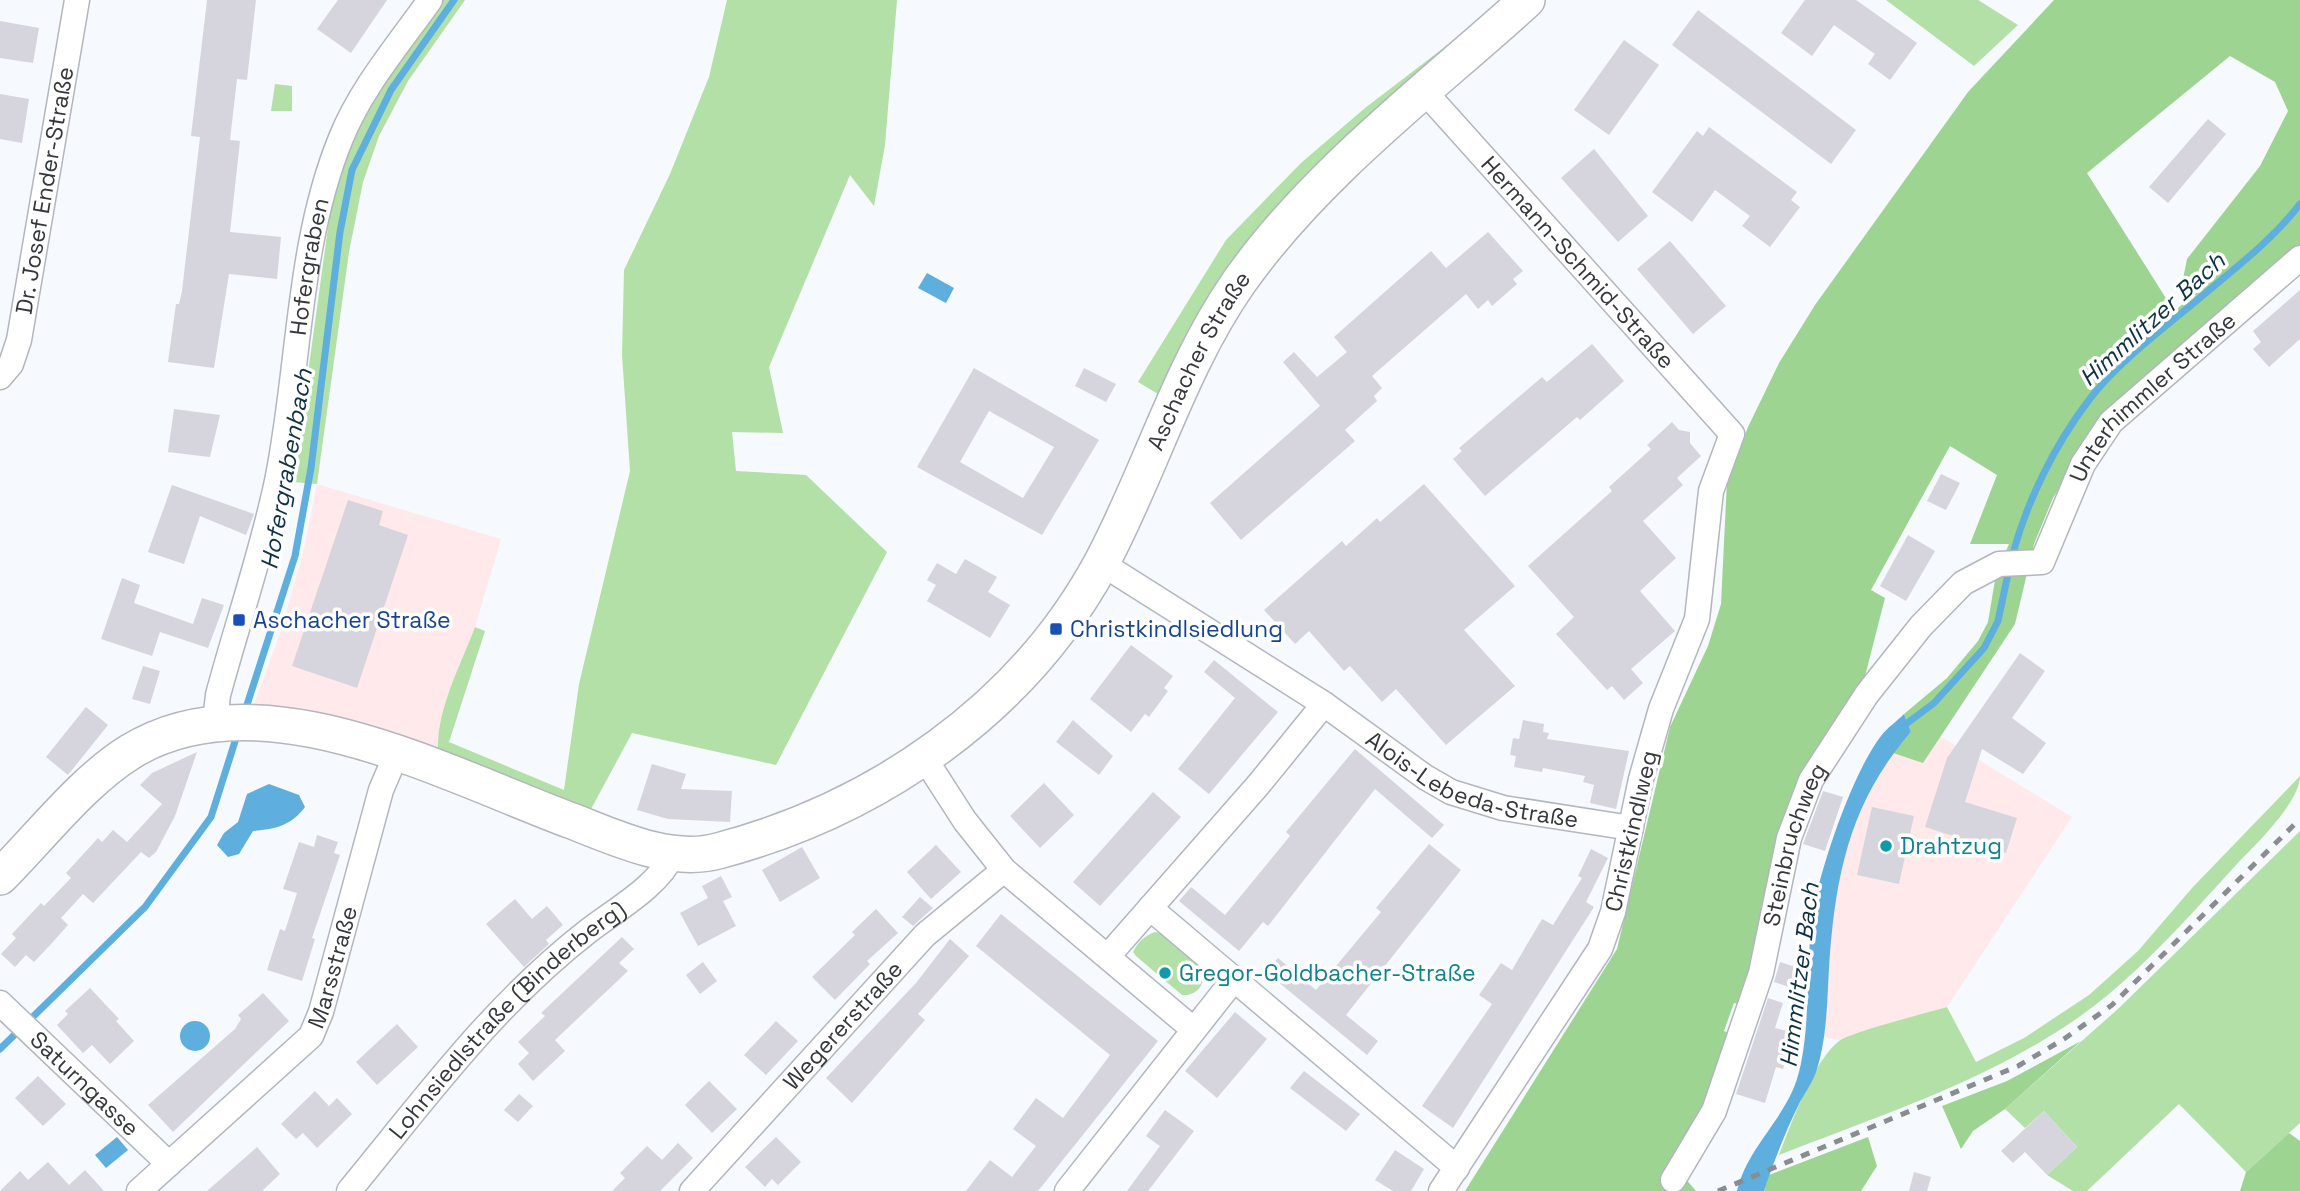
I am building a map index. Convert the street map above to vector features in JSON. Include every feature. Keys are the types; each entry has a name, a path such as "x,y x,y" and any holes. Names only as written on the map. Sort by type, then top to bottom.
{"street":[{"name":"Dr. Josef Ender-Straße","path":"0,377 11,364 19,340 77,0"},
{"name":"Hofergraben","path":"215,722 218,695 277,481 309,266 325,184 341,136 364,94 430,0"},
{"name":"Aschacher Straße","path":"673,853 698,855 718,851 793,825 861,794 925,759 1013,684 1070,610 1101,563 1177,390 1215,319 1241,280 1298,210 1527,0"},
{"name":"Hermann-Schmid-Straße","path":"1425,92 1732,434"},
{"name":"Unterhimmler Straße","path":"1999,564 2034,562 2083,464 2111,422 2300,258"},
{"name":"Christkindlweg","path":"1441,1191 1600,949 1612,912 1661,709 1697,619 1711,491 1732,434"},
{"path":"1101,563 1324,704 1259,784 1108,956"},
{"name":"Steinbruchweg","path":"1673,1180 1714,1111 1761,974 1789,838 1811,780 1867,694 1920,626 1964,583 1999,564"},
{"name":"Alois-Lebeda-Straße","path":"1324,704 1425,777 1451,792 1503,807 1631,828"},
{"path":"0,877 116,761 160,736 215,722 266,722 329,732 591,829 673,853"},
{"name":"Marsstraße","path":"139,1191 312,1036 321,1012 381,790 396,755"},
{"path":"925,759 965,821 1004,870 1193,1029"},
{"name":"Lohnsiedlstraße (Binderberg)","path":"349,1191 508,1000 570,944 656,877 673,853"},
{"name":"Wegererstraße","path":"692,1191 925,935 1004,870"},
{"path":"1150,908 1457,1168"},
{"path":"1067,1191 1235,978"},
{"name":"Saturngasse","path":"17,1020 169,1164"}],"shaded area":[{"path":"317,484 501,539 475,627 446,703 438,753 253,707 281,631 304,549"},
{"path":"1940,736 2072,817 1947,1007 1839,1040 1824,1037 1833,902 1841,863 1864,801 1893,753 1923,762"}],"green space":[{"path":"442,0 465,0 408,81 379,136 363,182 349,252 317,484 293,482 330,213 343,159 359,123 382,85"},
{"path":"727,0 897,0 885,145 874,206 850,175 769,367 783,433 732,432 736,471 806,475 887,552 776,765 632,733 590,811 438,753 438,737 450,689 475,627 485,631 449,742 564,790 579,684 630,471 622,355 624,270 670,174 709,77"},
{"path":"1886,0 1978,0 2018,25 1974,66"},
{"path":"2054,0 2300,0 2300,251 2074,464 2053,498 2034,544 2015,624 1923,763 1893,753 1911,732 1904,714 1947,678 1978,641 1988,622 1996,574 2009,544 1970,544 1997,475 1950,446 1871,590 1885,598 1864,680 1768,907 1740,1004 1734,1003 1724,1031 1734,1036 1711,1095 1673,1164 1696,1191 1465,1191 1617,949 1670,727 1708,646 1721,604 1727,481 1748,427 1779,363 1815,305 1968,92","holes":["2230,56 2275,82 2288,111 2260,166 2187,259 2183,279 2193,296 2174,311 2087,173"]},
{"path":"1493,10 1390,108 1163,397 1138,382 1226,240 1301,163 1365,108"},
{"path":"275,84 292,86 292,111 271,111"},
{"path":"2300,776 2293,798 2265,835 2151,956 2094,1006 2058,1031 1982,1073 1901,1108 1779,1155 1812,1078 1829,1050 1839,1041 1873,1028 1947,1007 1976,1062 2024,1038 2089,995 2138,951 2192,888"},
{"path":"2300,831 2300,1123 2246,1172 2179,1104 2087,1191 2073,1191 2047,1175 2077,1147 2044,1111 2025,1128 2005,1109 2119,1008"},
{"path":"1155,932 1161,933 1203,966 1204,977 1193,993 1182,995 1133,952 1142,940"},
{"path":"2081,1041 2005,1109 1973,1131 1961,1149 1942,1106 2007,1081"},
{"path":"2289,1133 2300,1141 2300,1191 2240,1191 2246,1172"},
{"path":"1868,1137 1877,1166 1861,1191 1764,1191 1769,1175"}],"water":[{"path":"927,273 954,288 946,303 918,288"},
{"path":"1904,714 1911,732 1890,759 1859,814 1841,872 1832,935 1825,1032 1816,1073 1790,1124 1764,1191 1737,1191 1749,1161 1784,1108 1797,1079 1806,1024 1814,905 1837,827 1870,753 1883,733"},
{"path":"269,784 299,795 305,807 282,825 253,831 239,854 228,857 217,845 224,833 238,822 247,794"},
{"path":"195,1021 206,1025 210,1036 206,1047 195,1051 184,1047 180,1036 184,1025"},
{"path":"117,1137 128,1150 106,1168 95,1155"}],"building":[{"path":"207,0 256,0 247,80 237,79 230,140 240,141 230,232 281,237 277,279 229,274 214,368 168,362 176,304 179,304 182,291 200,137 191,136"},
{"path":"338,0 387,0 351,53 317,29"},
{"path":"1805,0 1856,0 1917,43 1890,80 1868,64 1875,54 1834,25 1812,56 1781,33"},
{"path":"1698,10 1856,130 1831,164 1672,45"},
{"path":"0,21 39,28 33,63 0,58"},
{"path":"1624,40 1659,65 1609,135 1574,110"},
{"path":"0,94 29,99 22,143 0,139"},
{"path":"2208,119 2226,134 2168,203 2149,187"},
{"path":"1709,127 1797,192 1791,200 1800,207 1770,247 1742,226 1750,216 1715,190 1692,222 1652,192 1697,131 1703,136"},
{"path":"1594,149 1648,216 1618,242 1561,178"},
{"path":"1488,232 1523,271 1513,279 1517,284 1492,306 1488,300 1478,309 1466,294 1372,376 1382,388 1374,396 1377,401 1345,430 1355,441 1241,540 1210,503 1320,406 1283,362 1294,352 1317,377 1347,352 1334,337 1431,251 1446,268"},
{"path":"1670,241 1726,306 1693,334 1637,269"},
{"path":"2300,290 2300,339 2269,367 2253,349 2261,342 2253,331"},
{"path":"1592,344 1624,381 1580,420 1577,417 1485,496 1453,459 1462,451 1459,448 1542,377 1547,382"},
{"path":"974,368 1099,440 1042,535 917,467","holes":["989,411 1054,447 1023,498 960,462"]},
{"path":"1084,368 1116,384 1106,402 1075,386"},
{"path":"174,409 220,415 210,457 168,452"},
{"path":"1672,422 1679,430 1690,432 1690,443 1701,456 1677,478 1683,485 1643,521 1676,558 1640,591 1675,631 1631,669 1643,683 1624,700 1612,686 1607,690 1556,634 1574,617 1528,566 1612,491 1609,487 1651,449 1647,445"},
{"path":"1941,474 1960,483 1946,510 1927,501"},
{"path":"1424,484 1515,586 1464,630 1515,686 1446,745 1396,689 1382,702 1350,666 1344,671 1309,631 1295,644 1264,610 1342,541 1346,546 1377,518 1380,522"},
{"path":"172,485 254,514 246,535 200,516 184,564 148,552"},
{"path":"348,500 383,511 379,525 408,535 357,688 292,666"},
{"path":"1908,535 1935,551 1906,601 1880,586"},
{"path":"965,559 997,577 988,592 1010,605 990,638 927,601 936,585 927,580 937,563 956,574"},
{"path":"122,578 140,585 134,603 193,624 202,598 224,605 208,648 160,632 152,656 101,639"},
{"path":"1131,645 1173,676 1164,688 1168,691 1149,717 1145,714 1131,732 1090,699"},
{"path":"2020,653 2045,671 2012,718 2046,743 2023,774 1982,749 1965,802 2017,818 2006,853 1925,827 1947,758"},
{"path":"1214,660 1278,712 1209,794 1178,769 1235,698 1204,672"},
{"path":"143,666 160,671 150,704 132,699"},
{"path":"86,707 108,725 68,775 46,757"},
{"path":"1073,720 1113,756 1099,775 1056,742"},
{"path":"1523,720 1544,724 1543,732 1549,733 1547,739 1629,751 1616,809 1590,803 1594,785 1583,782 1585,776 1543,768 1542,772 1514,767 1516,756 1510,755 1513,738 1519,739"},
{"path":"1355,749 1444,825 1432,838 1375,789 1268,926 1263,922 1239,951 1179,901 1191,887 1225,915 1290,836 1286,832"},
{"path":"197,752 175,816 156,852 149,858 141,852 93,903 83,894 61,918 68,925 52,943 34,962 26,955 15,967 1,954 16,938 12,934 41,903 44,906 71,878 66,873 98,838 102,842 113,830 127,842 162,804 140,785 152,773"},
{"path":"652,764 686,774 681,789 732,791 730,822 668,819 637,810"},
{"path":"1044,783 1074,815 1040,848 1010,816"},
{"path":"1823,791 1843,797 1825,851 1803,844"},
{"path":"1153,792 1181,817 1100,906 1073,882"},
{"name":"Drahtzug","path":"1872,807 1914,816 1899,884 1857,875"},
{"path":"317,835 338,842 334,853 340,855 312,938 315,939 302,981 267,970 280,929 285,931 297,893 283,889 299,842 314,847"},
{"path":"1429,844 1461,870 1346,1015 1378,1041 1367,1055 1266,972 1278,958 1316,990 1381,912 1376,908"},
{"path":"936,845 961,872 931,899 907,872"},
{"path":"802,847 820,878 780,902 762,870"},
{"path":"1591,849 1608,858 1586,902 1594,907 1453,1128 1422,1106 1492,1004 1479,995 1501,963 1512,970 1542,919 1553,925 1582,878 1578,876"},
{"path":"721,876 732,897 723,901 736,926 698,946 680,913 708,898 702,886"},
{"path":"920,897 933,908 913,926 902,917"},
{"path":"515,899 532,919 547,906 563,925 546,940 549,944 524,967 486,924"},
{"path":"876,909 898,933 867,961 870,964 835,1000 812,977 855,935 852,932"},
{"path":"1001,914 1158,1041 1038,1191 966,1191 990,1160 1012,1177 1036,1146 1013,1129 1036,1098 1063,1118 1110,1055 976,946"},
{"path":"622,937 634,949 619,963 628,971 555,1040 565,1051 533,1081 518,1064 529,1053 518,1042 545,1016 541,1013"},
{"path":"950,939 969,956 918,1014 925,1020 852,1103 826,1078 916,983"},
{"path":"703,962 717,981 700,994 686,975"},
{"path":"1780,962 1802,969 1795,989 1774,982"},
{"path":"90,988 119,1019 116,1021 134,1041 110,1064 92,1045 83,1053 57,1025 68,1014 65,1011"},
{"path":"263,993 289,1021 173,1132 148,1105 235,1029 241,1019 238,1015"},
{"path":"1768,998 1783,1003 1775,1028 1794,1033 1783,1069 1776,1067 1765,1103 1736,1094"},
{"path":"1235,1012 1267,1039 1217,1098 1185,1071"},
{"path":"776,1021 798,1041 766,1075 744,1055"},
{"path":"397,1024 418,1047 377,1085 356,1062"},
{"path":"1304,1071 1360,1114 1346,1131 1290,1088"},
{"path":"38,1076 66,1104 43,1126 15,1098"},
{"path":"709,1081 737,1109 712,1133 685,1105"},
{"path":"315,1091 329,1106 337,1098 352,1114 317,1148 303,1133 296,1139 281,1124"},
{"path":"519,1094 533,1106 518,1122 504,1110"},
{"path":"1165,1110 1194,1131 1148,1191 1127,1191 1160,1146 1146,1136"},
{"path":"2044,1111 2077,1147 2047,1175 2025,1152 2013,1163 2001,1151"},
{"path":"776,1137 801,1162 778,1185 772,1179 765,1187 745,1167"},
{"path":"678,1143 693,1158 660,1191 612,1191 625,1178 620,1173 647,1146 662,1160"},
{"path":"257,1147 280,1174 262,1191 207,1191"},
{"path":"1395,1150 1424,1169 1411,1191 1393,1191 1375,1180"},
{"path":"48,1162 69,1185 85,1170 104,1191 0,1191 20,1171 28,1180"},
{"path":"1914,1172 1931,1177 1927,1191 1909,1191"}],"waterway":[{"name":"Hofergrabenbach","path":"244,714 295,556 311,468 340,232 352,170 391,90 454,0"},
{"name":"Himmlitzer Bach","path":"2012,557 2025,516 2053,455 2099,387 2139,348 2263,244 2300,204"},
{"name":"Himmlitzer Bach","path":"1902,727 1934,703 1984,648 1998,621 2009,569"},
{"name":"Hofergrabenbach","path":"0,1049 145,907 211,817 238,732"}],"railway":[{"path":"1718,1191 2018,1066 2064,1039 2112,1005 2300,819"}],"place":[{"name":"Aschacher Straße","path":"239,620"},
{"name":"Christkindlsiedlung","path":"1056,629"},
{"name":"Drahtzug","path":"1886,846"},
{"name":"Gregor-Goldbacher-Straße","path":"1165,973"}]}
